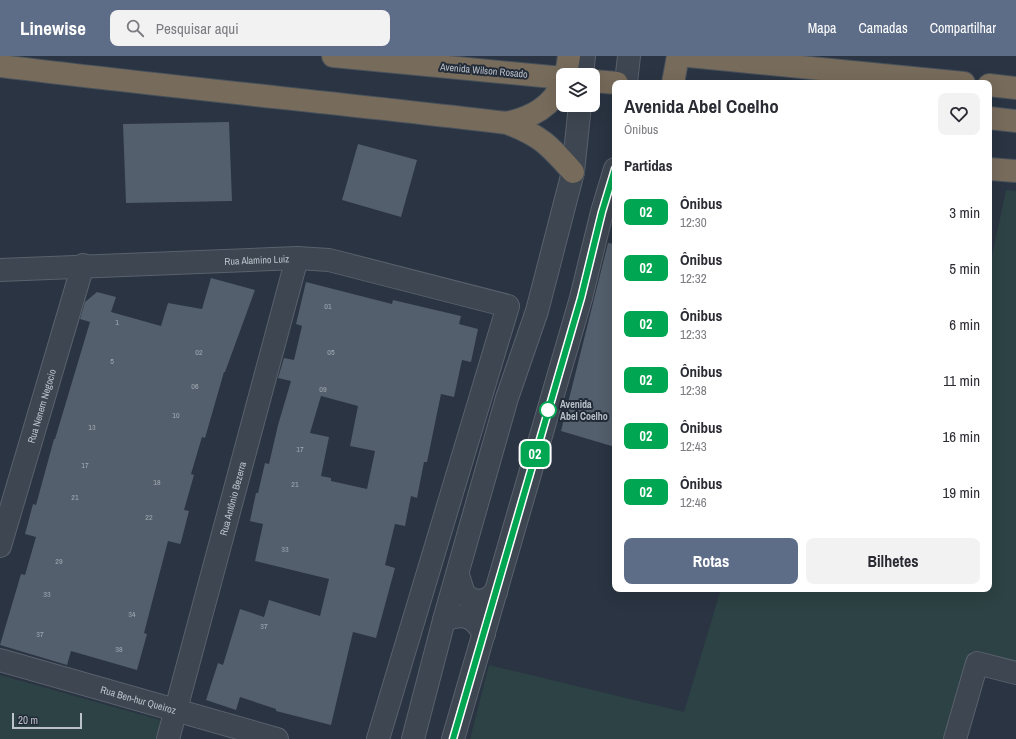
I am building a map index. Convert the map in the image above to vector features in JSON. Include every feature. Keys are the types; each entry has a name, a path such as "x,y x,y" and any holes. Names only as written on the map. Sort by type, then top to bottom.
{"highway":[{"name":"Avenida Wilson Rosado","path":"334,56 556,77"},
{"path":"567,68 569,56"},
{"path":"674,80 678,56"},
{"path":"689,56 933,80"},
{"path":"0,66 150,85 270,96 507,123 530,132 546,142 573,172"},
{"path":"600,82 612,83"},
{"path":"992,85 1016,88"},
{"path":"507,123 528,118 540,110 556,93"},
{"path":"992,118 1016,121"},
{"path":"992,169 1016,171"}],"street":[{"path":"583,68 584,56"},
{"path":"626,80 629,56"},
{"path":"413,739 444,620 507,398 536,311 573,172 579,112"},
{"path":"453,739 581,298 602,212 612,179"},
{"name":"Rua Alamino Luiz","path":"0,270 83,265 297,258 329,260 508,306 378,739"},
{"name":"Rua Antônio Bezerra","path":"168,739 297,258"},
{"name":"Rua Nenem Negocio","path":"0,546 83,265"},
{"path":"458,575 464,594 474,601 486,600 496,592"},
{"path":"444,620 459,616 471,618 478,624 484,634"},
{"name":"Rua Ben-hur Queiroz","path":"0,660 176,712 277,739"},
{"path":"955,739 977,663 1016,673"}],"green space":[{"path":"1006,190 1016,191 1016,663 970,651 943,739 470,739 489,665 684,712 720,592 992,592 992,256"},
{"path":"0,675 164,721 159,739 0,739"}],"building":[{"path":"229,122 232,201 126,203 123,124"},
{"path":"358,144 417,160 401,217 342,200"},
{"path":"608,243 612,244 612,446 561,431"},
{"path":"211,278 255,290 224,372 205,438 202,437 191,474 194,475 184,510 189,511 181,542 180,544 168,541 144,633 147,634 137,670 71,651 67,665 0,645 21,574 25,575 36,537 25,534 33,504 36,505 54,439 90,322 80,319 85,302 97,292 116,297 111,312 161,326 168,303 202,309"},
{"path":"306,282 392,304 393,300 461,316 459,324 478,329 471,362 462,360 454,397 441,394 427,462 424,462 417,498 411,496 405,526 395,524 385,565 395,568 376,638 353,632 331,725 276,711 276,709 240,697 236,710 206,700 218,663 223,665 240,609 264,617 269,600 320,616 329,579 255,561 263,524 250,521 256,493 258,493 265,463 269,464 278,425 291,381 278,378 284,358 294,360 302,326 296,324","holes":["321,396 358,406 350,446 375,451 367,489 331,481 331,478 321,476 329,437 310,433"]}],"bus line":[{"name":"02","path":"453,739 581,298 602,212 612,179"}],"place":[{"name":"Avenida Abel Coelho","path":"548,410"}]}
